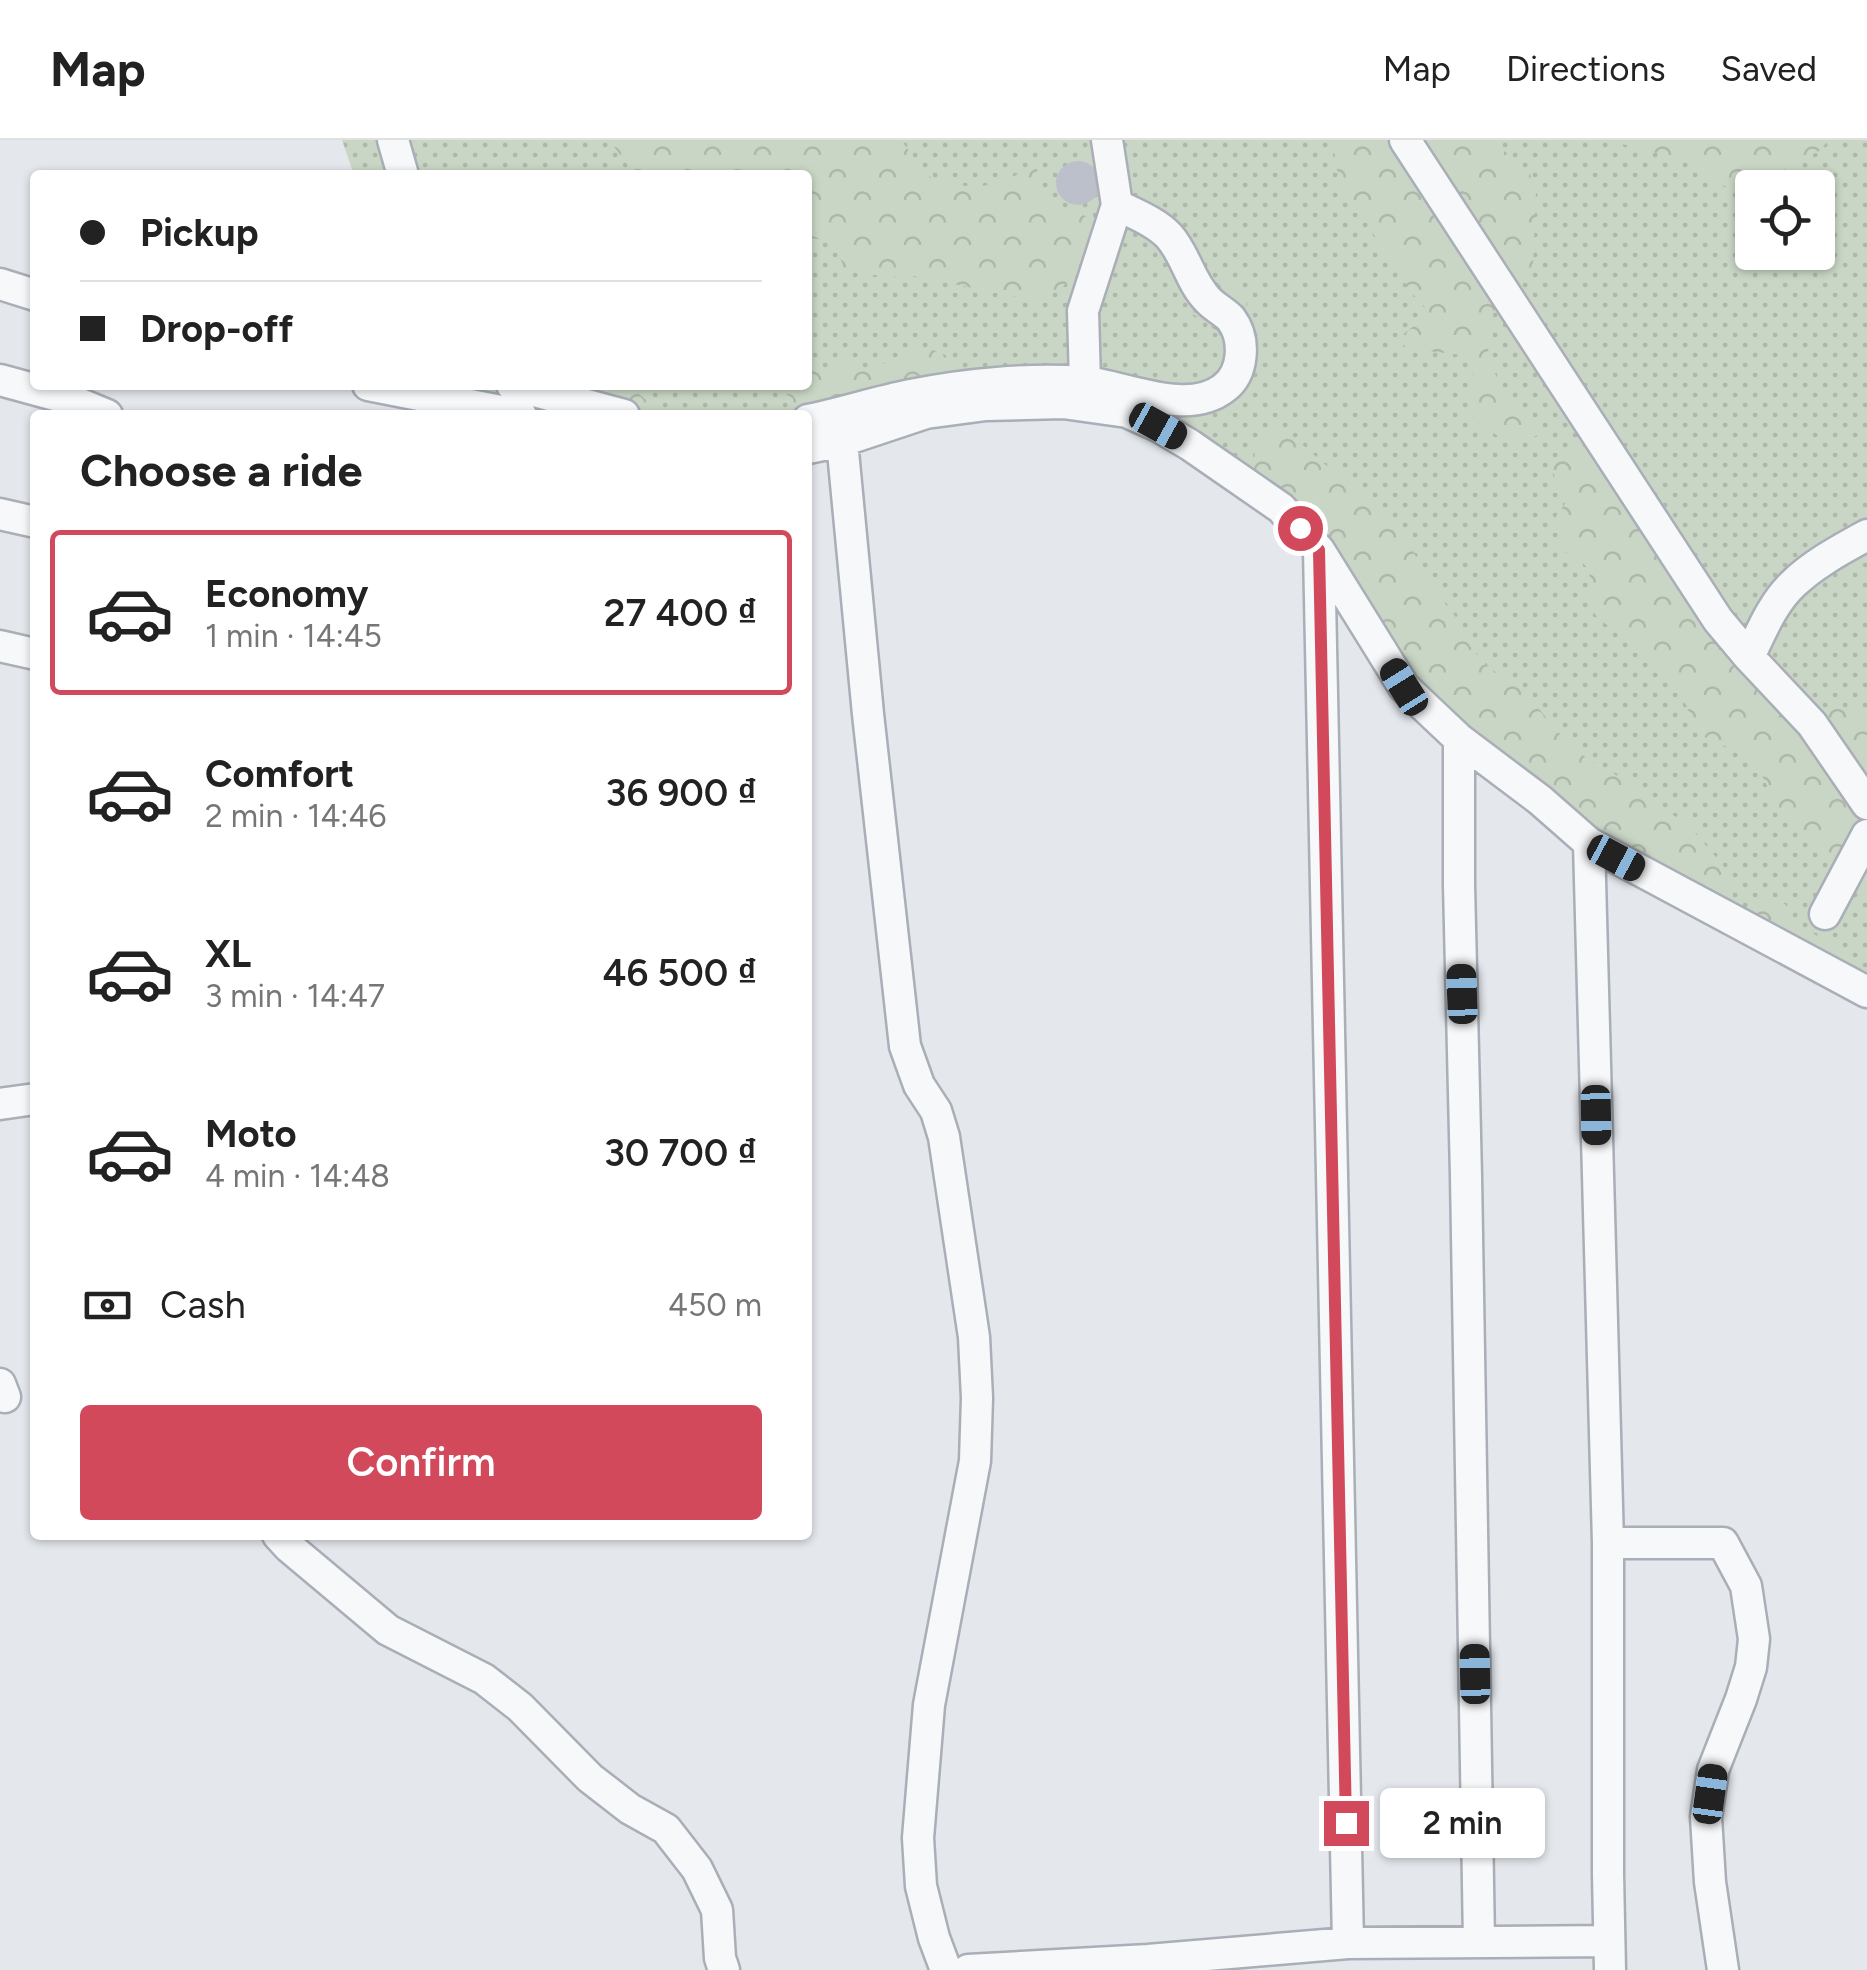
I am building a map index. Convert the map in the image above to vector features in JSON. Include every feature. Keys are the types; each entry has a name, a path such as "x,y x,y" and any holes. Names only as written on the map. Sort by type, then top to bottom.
{"street":[{"path":"393,140 402,170"},
{"path":"1405,140 1718,620 1812,724 1867,804"},
{"path":"1085,382 1083,311 1117,204 1103,141"},
{"path":"812,419 912,395 1024,382 1085,382 1163,400 1202,398 1225,388 1239,369 1242,345 1231,319 1198,290 1168,235 1117,204"},
{"path":"0,284 30,293"},
{"path":"0,380 30,388"},
{"path":"37,390 95,410"},
{"path":"394,390 496,410"},
{"path":"531,390 605,410"},
{"path":"812,447 926,413 986,405 1063,403 1127,412 1190,445 1281,508 1319,550 1404,687 1459,739 1589,843 1867,992"},
{"path":"842,441 905,1046 944,1137 974,1337 976,1461 929,1705 918,1838 921,1886 946,1970"},
{"path":"0,514 30,521"},
{"path":"1749,658 1769,617 1792,584 1867,535"},
{"path":"1319,550 1348,1942"},
{"path":"0,646 30,653"},
{"path":"1459,739 1479,1942"},
{"path":"1824,914 1867,835"},
{"path":"968,1970 1148,1960 1348,1942 1479,1942 1610,1956 1608,1542 1589,843"},
{"path":"283,1540 388,1630 484,1680 520,1706 590,1778 666,1829 697,1869 718,1910 724,1970"},
{"path":"1608,1542 1723,1543 1746,1586 1754,1639 1750,1667 1713,1770 1706,1817 1710,1882 1724,1970"}],"green space":[{"path":"342,140 1867,140 1867,984 1740,915 1324,545 1158,419 812,417 812,410 529,410 431,390 812,390 812,170 352,170"},
{"path":"609,140 901,140 921,173 964,186 991,185 1032,165 1037,167 1040,190 1049,204 1092,220 1093,234 1082,271 1062,287 1031,300 914,276 846,271 833,247 812,239 812,170 631,170"},
{"path":"1332,140 1400,140 1499,291 1489,332 1492,367 1509,395 1542,426 1540,434 1527,440 1496,435 1479,422 1468,406 1467,392 1476,366 1463,355 1412,353 1397,339 1431,316 1409,291 1394,258 1377,242 1367,210 1346,196"},
{"path":"1410,140 1488,140 1530,174 1536,190 1533,268 1511,295"},
{"path":"1593,140 1829,140 1819,151 1785,170 1735,170 1735,190 1719,184 1690,162"},
{"path":"1216,279 1227,279 1240,286 1248,309 1254,343 1230,354 1212,327 1191,313 1190,302"},
{"path":"928,348 948,356 969,376 812,414 812,410 793,410 793,398 785,390 812,390 812,370 852,359 863,367"},
{"path":"582,390 634,390 649,402 649,410 576,410"},
{"path":"1282,427 1328,467 1359,485 1398,525 1426,580 1463,626 1466,641 1490,668 1526,693 1579,753 1685,821 1727,870 1733,883 1722,906 1593,838 1434,708 1254,481 1255,442 1262,434"},
{"path":"1594,449 1867,813 1867,888 1837,873 1781,813 1756,764 1706,738 1696,728 1683,698 1597,617 1584,597 1589,586 1588,570 1578,559 1552,545 1561,531 1556,516 1567,501 1551,465"},
{"path":"1867,708 1867,796 1806,710"},
{"path":"1772,896 1786,905 1795,922 1833,946 1839,954 1837,968 1747,918"}],"building":[{"path":"1078,161 1094,167 1100,183 1094,199 1078,205 1062,199 1056,183 1062,167"}],"route":[{"path":"1300,528 1319,550 1346,1823"}]}
